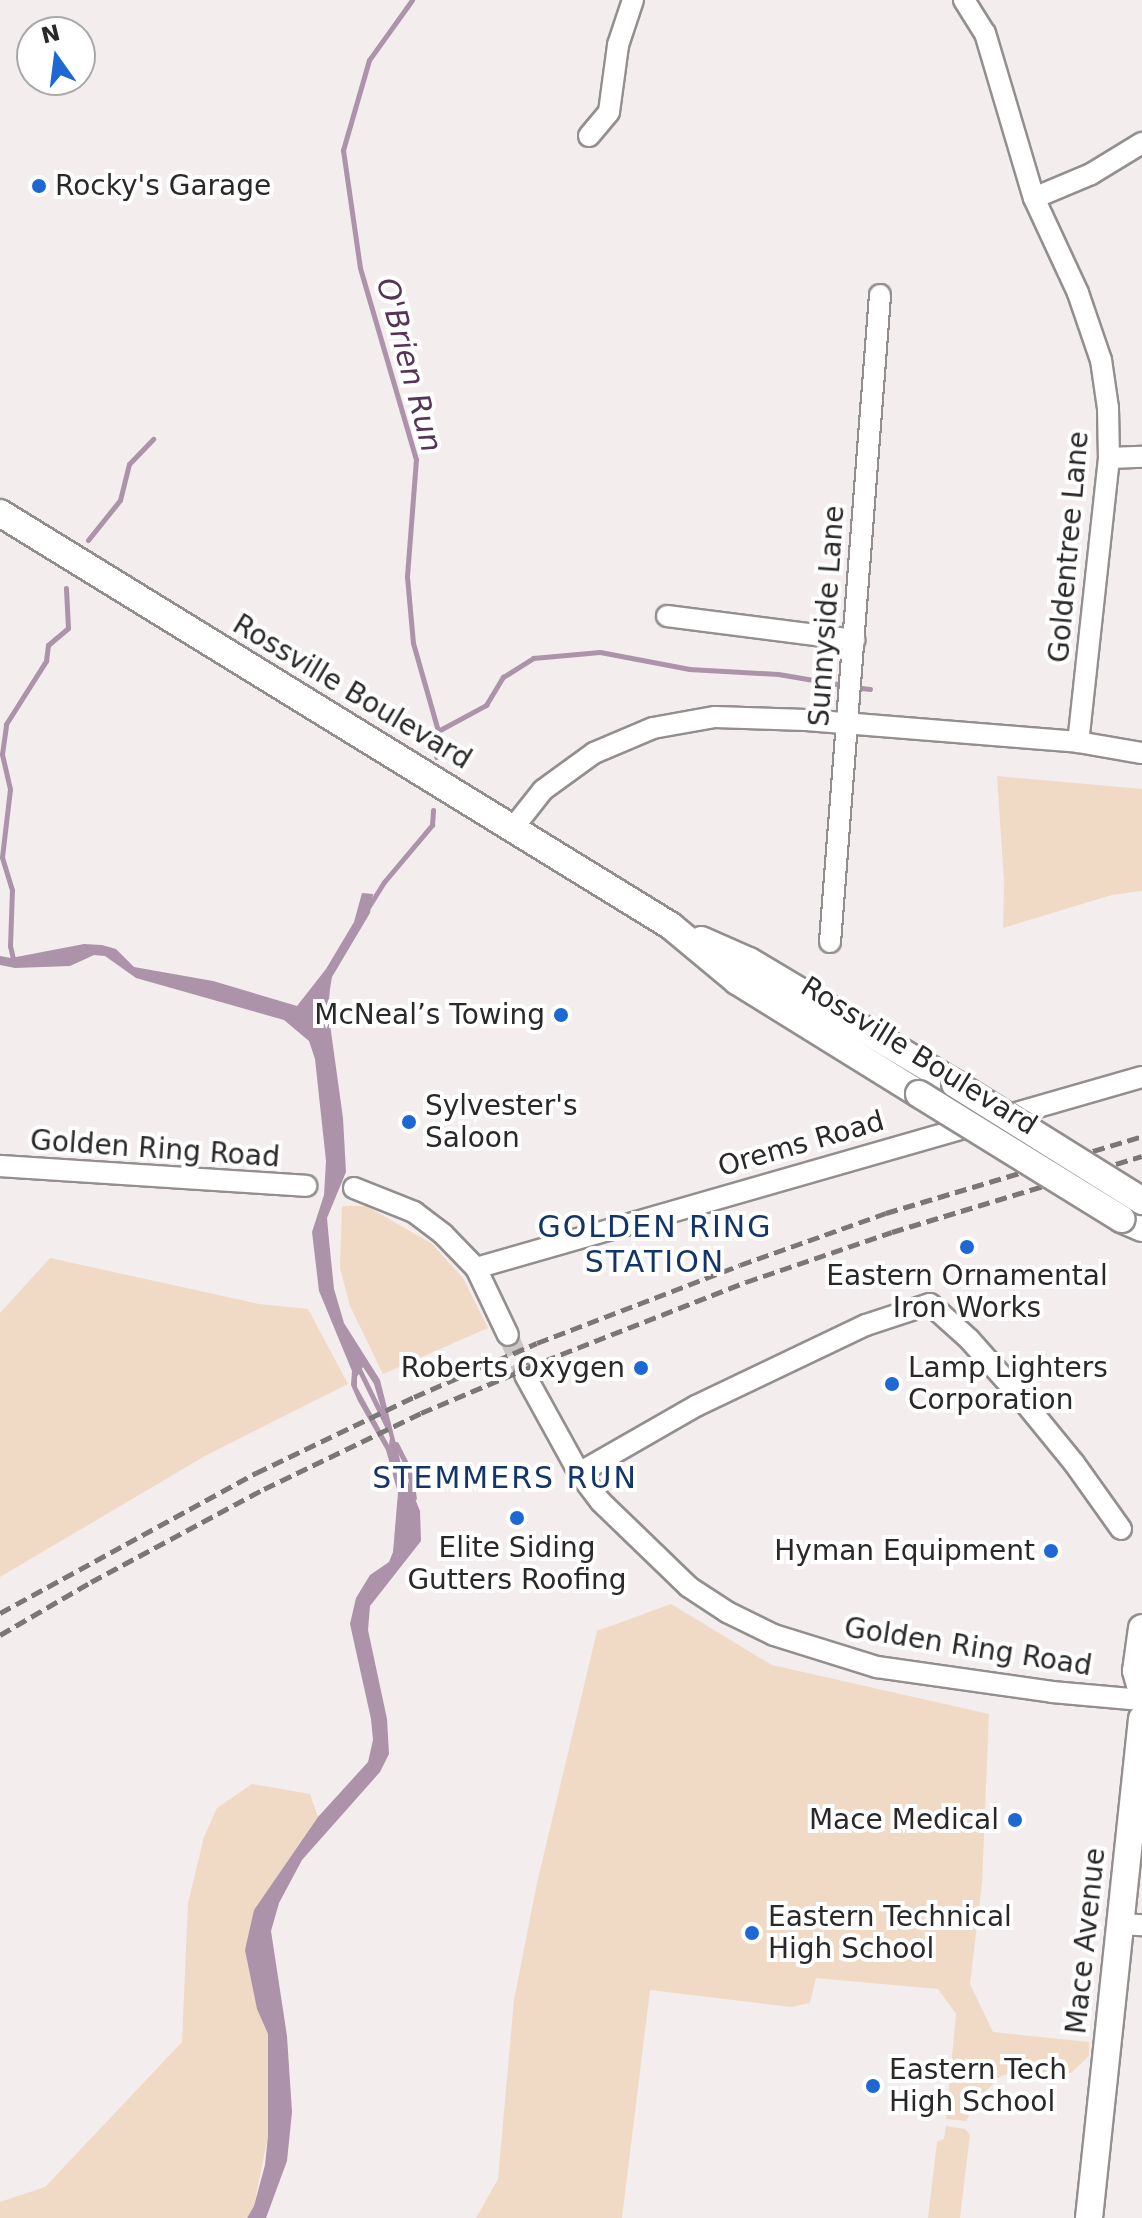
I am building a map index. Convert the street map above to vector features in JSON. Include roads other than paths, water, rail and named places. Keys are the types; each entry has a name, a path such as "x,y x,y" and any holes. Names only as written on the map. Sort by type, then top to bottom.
{"main road":[{"name":"Rossville Boulevard","path":"0,513 671,926 749,961 1142,1201"},
{"name":"Rossville Boulevard","path":"671,926 737,981 1133,1227"},
{"path":"1142,1628 1136,1671 1142,1692"},
{"name":"Mace Avenue","path":"1089,2218 1131,1925 1142,1719"}],"street":[{"path":"589,136 609,112 618,45 633,0"},
{"name":"Goldentree Lane","path":"964,0 985,33 1034,198 1078,293 1101,360 1108,408 1109,458 1078,742"},
{"path":"1034,198 1091,174 1142,143"},
{"name":"Sunnyside Lane","path":"830,942 880,295"},
{"path":"1109,458 1142,457"},
{"path":"667,616 854,640"},
{"path":"513,828 543,790 565,771 594,753 653,728 715,717 1078,742 1142,753"},
{"name":"Orems Road","path":"476,1268 1142,1077"},
{"name":"Golden Ring Road","path":"0,1166 306,1186"},
{"path":"354,1188 414,1212 443,1234 476,1268 508,1335"},
{"path":"579,1473 710,1399 866,1325 930,1304 969,1339 1016,1392 1074,1463 1121,1529"},
{"name":"Golden Ring Road","path":"525,1375 579,1473 620,1523 689,1587 727,1612 774,1635 877,1667 1052,1692 1142,1700"}],"waterway":[{"name":"O'Brien Run","path":"412,0 369,60 343,150 360,268 416,459 407,577 413,643 438,731 436,757"},
{"path":"88,540 120,500 129,464 153,439"},
{"path":"14,963 10,946 12,890 2,857 10,789 2,754 6,724 46,661 48,645 68,628 66,588"},
{"path":"438,731 486,705 503,677 533,658 600,652 689,669 778,674 837,684"},
{"path":"861,688 870,689"},
{"name":"O'Brien Run","path":"369,906 384,882 432,825 433,810"},
{"path":"357,1365 388,1428"},
{"path":"396,1444 409,1470 414,1498"}],"tunnel":[{"path":"508,1335 525,1375"}],"railway":[{"path":"0,1613 256,1473 414,1397 537,1343 886,1213 1142,1136"},
{"path":"0,1635 264,1489 421,1413 544,1361 746,1282 892,1232 1142,1156"}],"place":[{"name":"Rocky's Garage","path":"39,186"},
{"name":"McNeal’s Towing","path":"561,1015"},
{"name":"Sylvester's Saloon","path":"409,1122"},
{"name":"Eastern Ornamental Iron Works","path":"967,1247"},
{"name":"Roberts Oxygen","path":"641,1368"},
{"name":"Lamp Lighters Corporation","path":"892,1384"},
{"name":"Elite Siding Gutters Roofing","path":"517,1518"},
{"name":"Hyman Equipment","path":"1051,1551"},
{"name":"Mace Medical","path":"1015,1820"},
{"name":"Eastern Technical High School","path":"752,1933"},
{"name":"Eastern Tech High School","path":"873,2086"}],"district":[{"name":"GOLDEN RING STATION","path":"655,1244"},
{"name":"STEMMERS RUN","path":"505,1478"}]}
